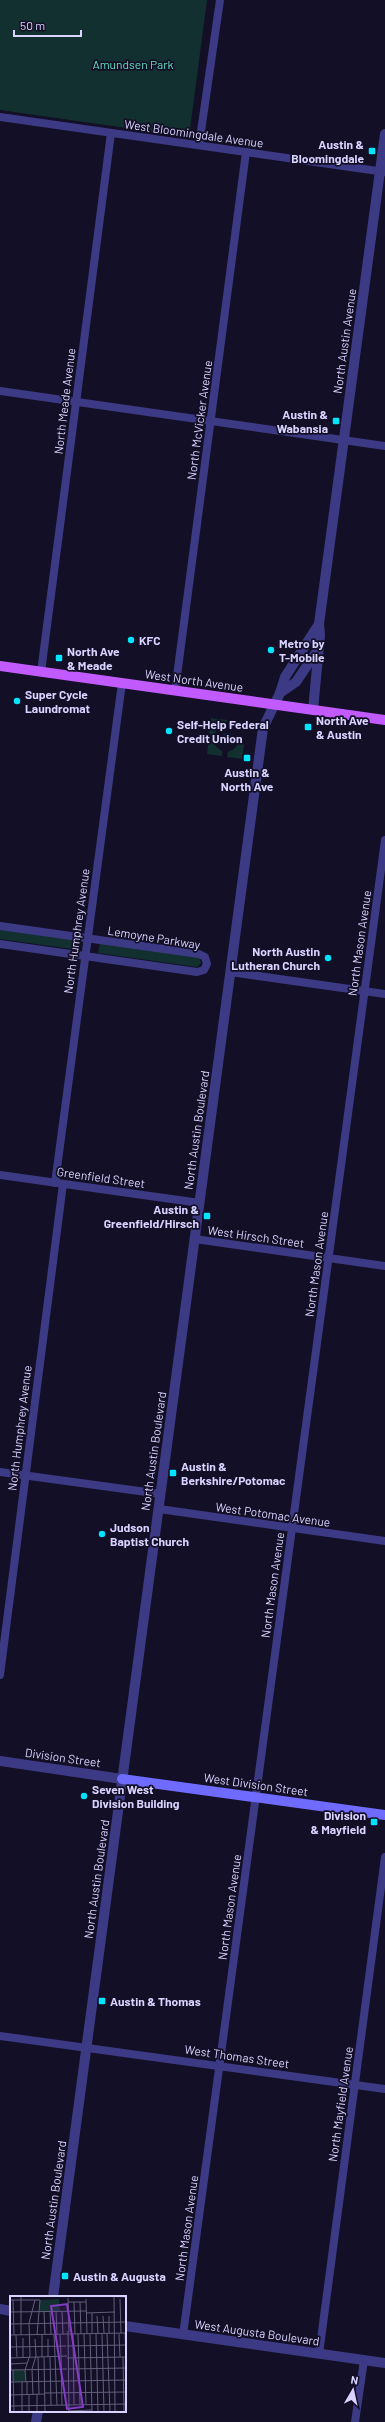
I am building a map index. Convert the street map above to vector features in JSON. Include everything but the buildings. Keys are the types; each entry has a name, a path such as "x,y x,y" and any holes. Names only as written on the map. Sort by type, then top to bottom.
{"main road":[{"name":"West North Avenue","path":"0,666 385,720"},
{"name":"West Division Street","path":"122,1779 385,1815"}],"street":[{"path":"199,146 220,0"},
{"name":"West Bloomingdale Avenue","path":"0,117 382,171"},
{"name":"North Meade Avenue","path":"41,672 111,133"},
{"name":"North Austin Avenue","path":"313,710 319,624 382,171 385,134"},
{"name":"North McVicker Avenue","path":"175,691 246,152"},
{"path":"0,391 385,446"},
{"name":"North Austin Avenue","path":"273,705 280,693 285,677 319,624"},
{"name":"North Austin Avenue","path":"280,693 296,682 318,649"},
{"name":"North Humphrey Avenue","path":"0,1675 25,1475 85,955 122,683"},
{"name":"North Austin Boulevard","path":"53,2296 263,728 273,705"},
{"name":"North Mason Avenue","path":"183,2335 385,840"},
{"name":"Lemoyne Parkway","path":"0,926 199,954 205,957 207,964 204,970 197,972 0,944"},
{"path":"230,972 385,994"},
{"name":"Greenfield Street","path":"0,1175 200,1203"},
{"name":"West Hirsch Street","path":"195,1239 385,1266"},
{"path":"0,1472 160,1494"},
{"name":"West Potomac Avenue","path":"159,1509 385,1541"},
{"name":"Division Street","path":"0,1761 122,1779"},
{"name":"North Mayfield Avenue","path":"319,2354 385,1857"},
{"name":"West Thomas Street","path":"0,2036 385,2089"},
{"path":"0,2309 10,2310"},
{"name":"West Augusta Boulevard","path":"126,2326 385,2363"},
{"path":"355,2422 364,2360"},
{"path":"36,2422 38,2412"}],"green space":[{"name":"Amundsen Park","path":"0,0 207,0 189,137 0,110"},
{"path":"211,718 227,720 226,726 218,729 214,734 209,734"},
{"path":"209,739 213,740 216,747 222,751 222,756 207,754"},
{"path":"239,743 244,744 242,759 227,757 228,752 234,749"},
{"path":"0,929 74,939 72,949 0,939"},
{"path":"100,943 199,957 201,963 197,967 98,953"}],"water":[{"path":"227,733 231,735 233,739 231,743 227,745 223,743 221,739 223,735"}],"place":[{"name":"Austin & Bloomingdale","path":"372,151"},
{"name":"Austin & Wabansia","path":"336,421"},
{"name":"KFC","path":"131,640"},
{"name":"Metro by T-Mobile","path":"271,650"},
{"name":"North Ave & Meade","path":"59,658"},
{"name":"Super Cycle Laundromat","path":"17,701"},
{"name":"North Ave & Austin","path":"308,727"},
{"name":"Self-Help Federal Credit Union","path":"169,731"},
{"name":"Austin & North Ave","path":"247,758"},
{"name":"North Austin Lutheran Church","path":"328,958"},
{"name":"Austin & Greenfield/Hirsch","path":"207,1216"},
{"name":"Austin & Berkshire/Potomac","path":"173,1473"},
{"name":"Judson Baptist Church","path":"102,1534"},
{"name":"Seven West Division Building","path":"84,1796"},
{"name":"Division & Mayfield","path":"374,1822"},
{"name":"Austin & Thomas","path":"102,2001"},
{"name":"Austin & Augusta","path":"65,2276"}]}
